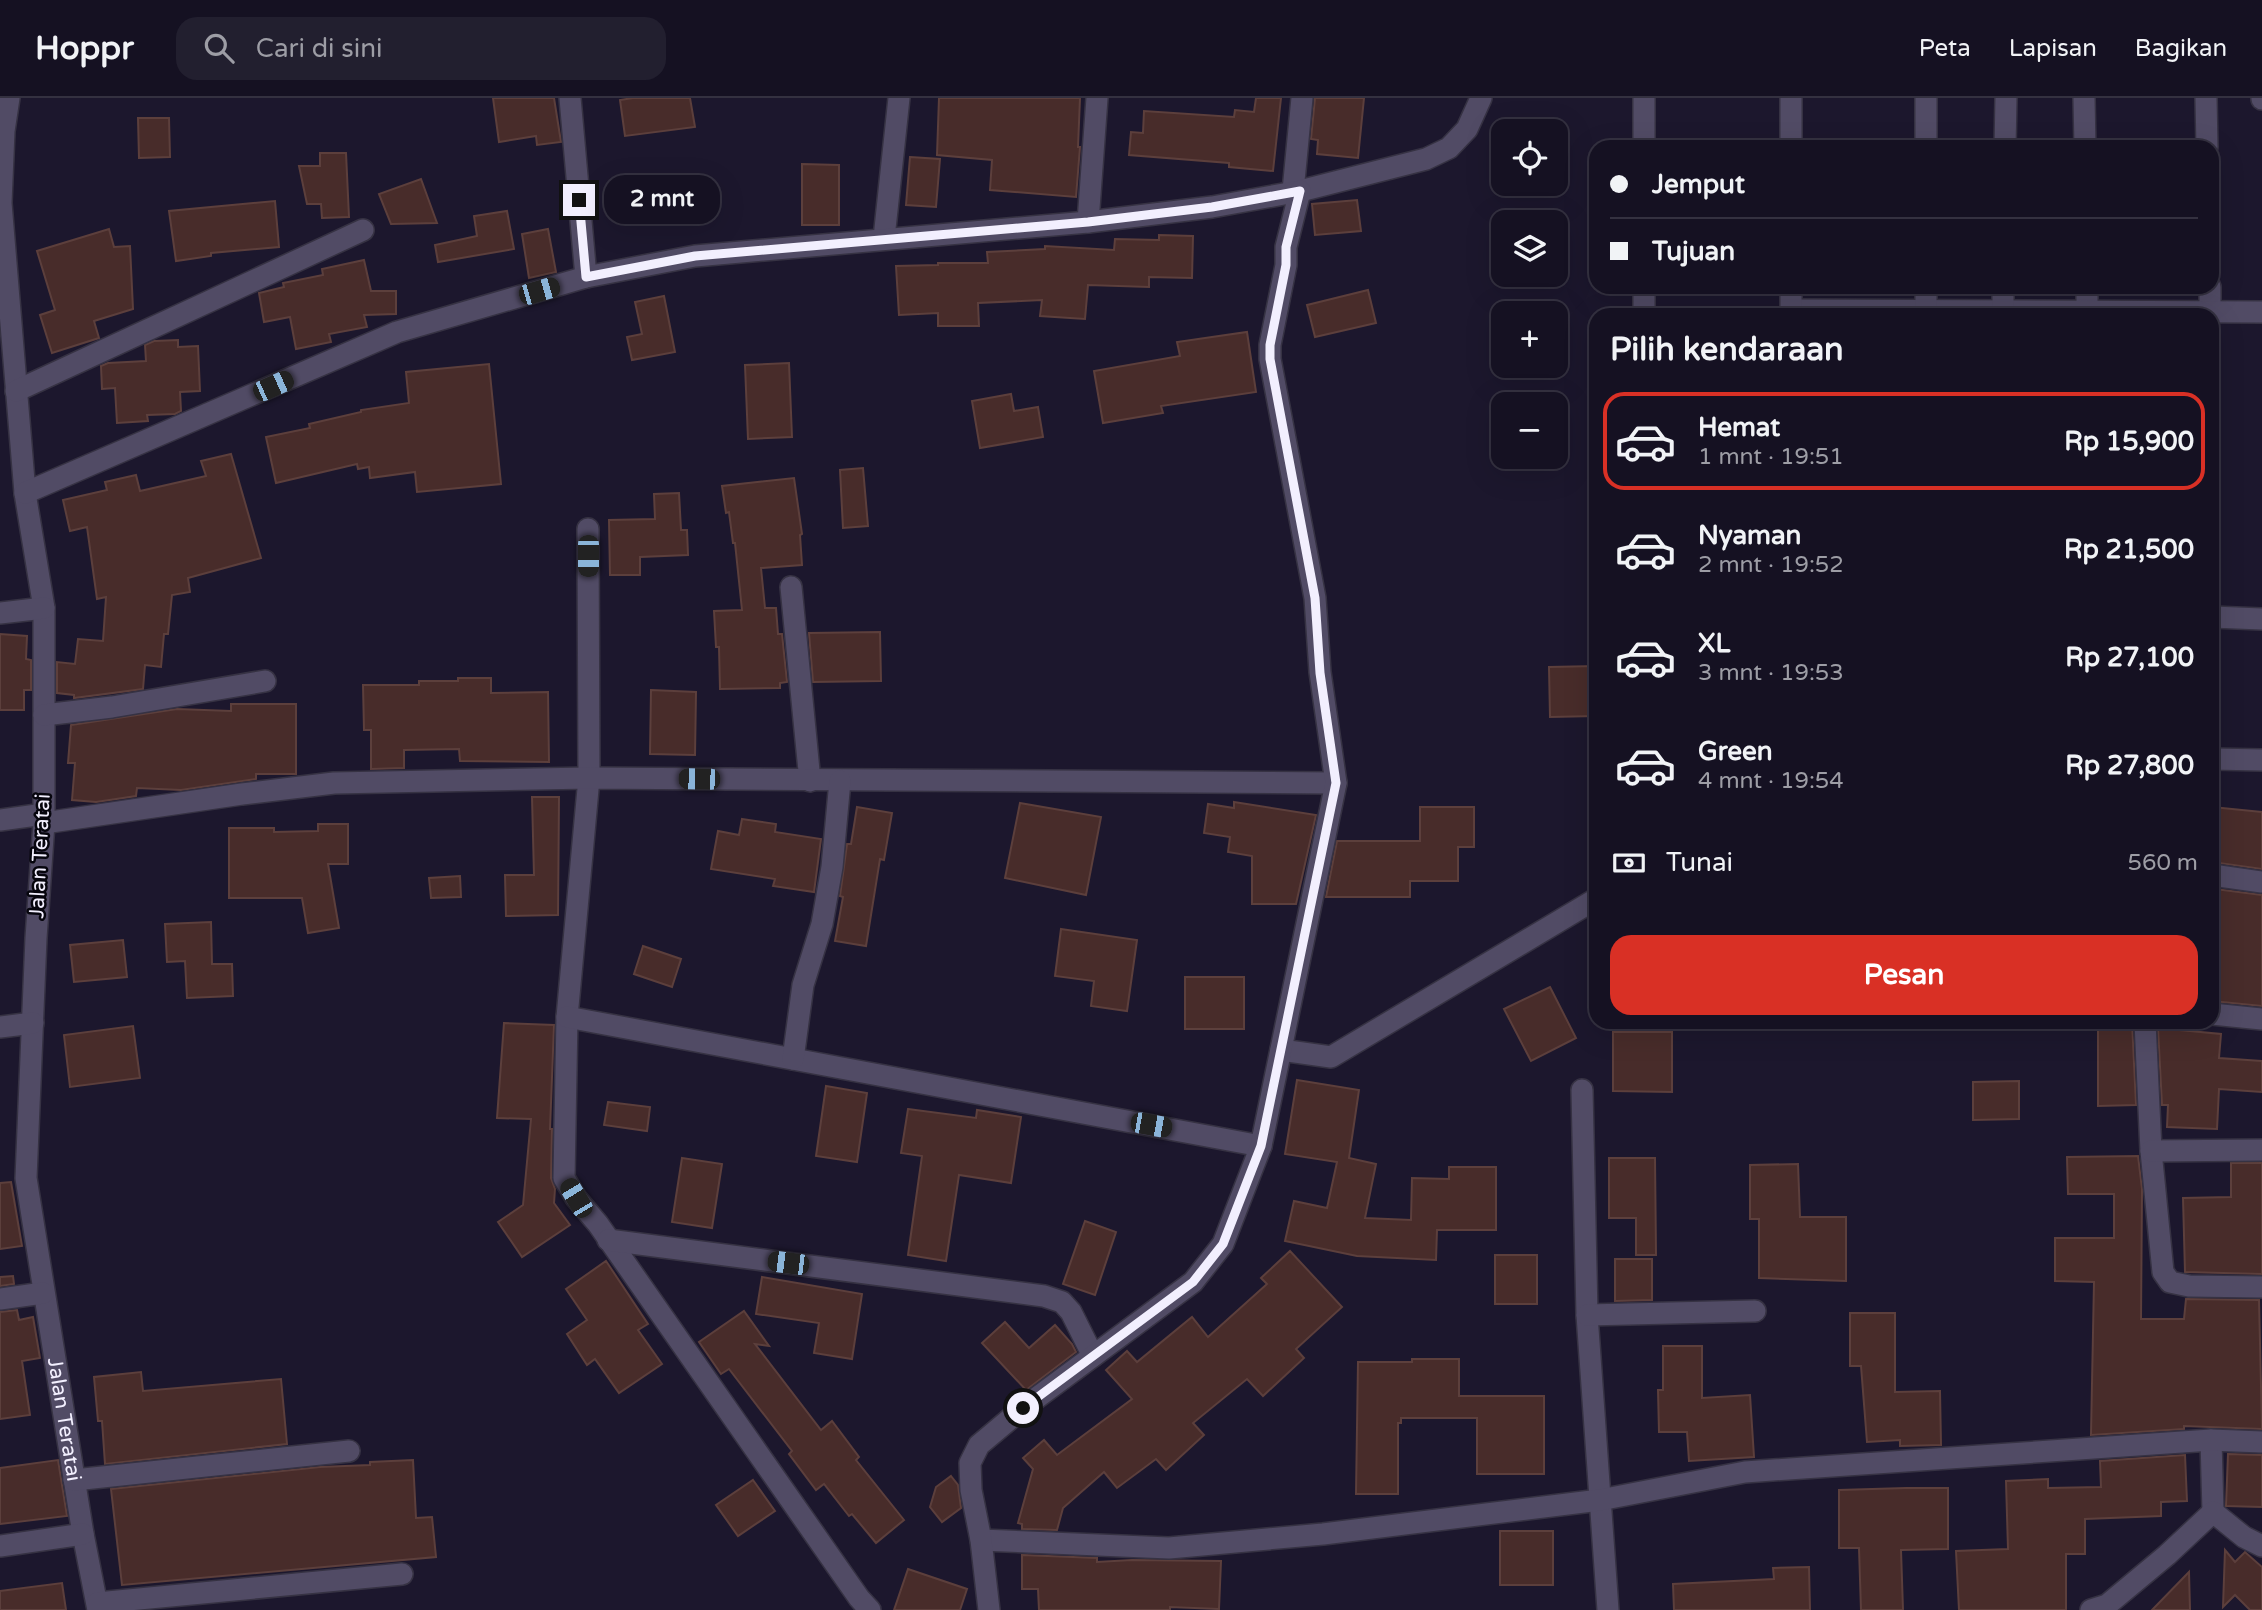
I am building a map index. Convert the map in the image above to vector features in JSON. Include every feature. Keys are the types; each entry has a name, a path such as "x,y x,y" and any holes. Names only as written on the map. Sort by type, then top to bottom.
{"street":[{"name":"Jalan Teratai","path":"9,98 4,131 1,203 6,347 16,391 25,493 44,608 44,819 26,1178 83,1534 98,1607"},
{"path":"570,98 586,277"},
{"path":"884,238 899,98"},
{"path":"1088,222 1097,98"},
{"path":"989,1610 981,1540 971,1490 970,1463 979,1445 1023,1408 1193,1282 1223,1244 1261,1146 1281,1050 1336,783 1320,673 1315,598 1270,359 1270,345 1286,265 1286,247 1296,191 1302,98"},
{"path":"25,493 397,332 586,277 695,256 1088,222 1212,207 1296,191 1426,159 1448,148 1466,129 1480,98"},
{"path":"1644,98 1644,140"},
{"path":"1791,98 1791,140"},
{"path":"1926,140 1927,98"},
{"path":"2005,140 2006,98"},
{"path":"2084,98 2085,140"},
{"path":"2206,98 2207,140"},
{"path":"16,391 363,230"},
{"path":"2219,311 2262,312"},
{"path":"588,529 589,778 568,1017 564,1178 870,1610"},
{"path":"792,587 810,781"},
{"path":"0,613 44,608"},
{"path":"2219,617 2262,619"},
{"path":"44,715 112,707 265,681"},
{"path":"2219,759 2262,760"},
{"path":"0,820 44,819 334,783 589,778 1336,783"},
{"path":"793,1059 803,985 822,924 832,867 840,781"},
{"path":"2219,876 2262,882"},
{"path":"1281,1050 1331,1057 1589,903"},
{"path":"2219,1015 2262,1019"},
{"path":"568,1017 1261,1146"},
{"path":"0,1027 33,1023"},
{"path":"2145,1029 2151,1151 2163,1272 2170,1282 2189,1286 2262,1287"},
{"path":"1582,1090 1587,1315 1608,1610"},
{"path":"2151,1151 2262,1150"},
{"path":"608,1240 1044,1296 1062,1301 1071,1312 1093,1356"},
{"path":"0,1299 43,1293"},
{"path":"1587,1315 1755,1311"},
{"path":"981,1540 1169,1548 1323,1534 1601,1500 1745,1472 2211,1440 2262,1442"},
{"path":"2211,1440 2213,1512 2244,1537 2262,1546"},
{"path":"74,1480 349,1451"},
{"path":"2091,1610 2107,1605 2213,1512"},
{"path":"0,1546 83,1534"},
{"path":"98,1607 402,1574"}],"building":[{"path":"493,98 554,98 561,142 537,145 536,136 499,142"},
{"path":"690,98 695,127 625,136 620,100"},
{"path":"939,98 1080,98 1076,197 990,190 992,160 937,155"},
{"path":"1256,98 1281,98 1273,171 1229,167 1229,163 1129,155 1131,132 1143,133 1144,111 1234,117 1235,110 1254,112"},
{"path":"1315,98 1364,98 1358,158 1317,154 1318,140 1311,139"},
{"path":"138,118 169,118 170,157 139,158"},
{"path":"320,153 346,153 349,217 322,218 321,204 307,204 299,166 320,166"},
{"path":"910,157 940,159 936,207 906,205"},
{"path":"802,164 839,165 839,225 802,225"},
{"path":"421,179 437,223 391,224 379,194"},
{"path":"1357,200 1361,231 1315,235 1312,204"},
{"path":"275,201 279,247 211,253 211,256 176,261 169,211"},
{"path":"507,211 514,249 438,262 435,245 477,236 474,216"},
{"path":"109,229 114,247 130,246 133,309 94,321 99,338 52,353 40,315 55,310 37,251"},
{"path":"548,229 556,272 529,278 522,234"},
{"path":"1159,235 1193,236 1192,278 1149,277 1149,287 1088,285 1085,319 1040,316 1042,300 978,303 979,326 938,326 938,313 899,315 896,266 988,263 987,252 1045,249 1045,246 1114,250 1115,239 1159,240"},
{"path":"364,260 371,291 396,291 396,314 364,315 367,327 329,334 331,342 296,349 290,317 264,322 259,293 284,287 283,283 323,275 322,269"},
{"path":"1368,290 1376,323 1315,337 1307,305"},
{"path":"664,296 675,352 632,360 627,337 642,334 635,302"},
{"path":"1247,332 1256,392 1161,406 1163,413 1103,423 1094,371 1180,356 1177,342"},
{"path":"178,340 178,347 198,346 200,391 180,392 181,411 175,414 147,415 148,421 117,423 115,388 102,389 101,366 108,363 146,361 145,345 154,341"},
{"path":"789,363 792,437 748,439 745,365"},
{"path":"489,364 501,484 417,492 415,472 370,478 369,467 358,469 357,464 276,483 266,437 310,428 309,424 361,410 409,403 406,372"},
{"path":"1011,394 1014,411 1038,407 1043,437 980,448 972,401"},
{"path":"231,454 261,558 188,578 190,592 172,595 161,667 145,665 143,689 74,698 74,695 57,693 57,662 75,664 78,639 103,641 106,597 97,599 87,527 70,531 63,500 107,490 105,482 136,475 140,491 206,476 201,461"},
{"path":"863,468 868,526 843,528 840,470"},
{"path":"794,478 802,534 802,565 761,568 765,608 776,608 778,634 782,634 787,682 780,683 780,688 720,689 719,647 716,647 714,611 742,610 735,543 729,512 726,513 722,486"},
{"path":"679,493 681,530 687,530 688,555 640,557 640,575 610,575 609,520 655,519 654,494"},
{"path":"880,632 881,681 813,682 809,633"},
{"path":"0,634 27,636 26,659 31,660 31,690 24,690 24,710 0,710"},
{"path":"1589,666 1589,716 1550,717 1549,667"},
{"path":"458,678 491,678 491,693 548,692 549,762 460,761 459,749 404,750 404,768 371,769 371,730 364,730 363,685 419,685 419,681 458,681"},
{"path":"651,690 696,692 695,755 650,754"},
{"path":"231,704 296,704 296,774 256,774 256,779 181,790 137,788 136,796 96,802 72,800 75,763 68,763 71,725 177,709 231,711"},
{"path":"532,797 559,797 558,915 506,916 505,875 534,875"},
{"path":"1234,802 1316,815 1296,904 1252,904 1252,856 1228,852 1230,837 1204,833 1208,804 1234,808"},
{"path":"1020,803 1101,817 1086,895 1005,878"},
{"path":"857,807 892,813 884,860 880,859 866,946 835,941 843,897 840,896 847,844 851,844"},
{"path":"1420,807 1474,807 1474,847 1458,847 1458,881 1410,881 1410,897 1326,897 1337,841 1420,841"},
{"path":"2219,808 2262,812 2262,869 2219,863"},
{"path":"742,819 776,824 775,832 821,839 814,892 773,886 775,879 711,869 718,831 739,835"},
{"path":"318,824 348,824 348,864 328,864 339,928 308,933 302,898 229,898 229,828 274,828 274,832 318,831"},
{"path":"460,876 461,897 431,898 429,878"},
{"path":"2219,890 2262,895 2262,1006 2219,1002"},
{"path":"211,922 212,964 232,964 233,996 187,998 185,961 167,962 165,924"},
{"path":"1061,929 1137,940 1127,1011 1091,1006 1094,981 1055,976"},
{"path":"123,940 127,977 74,982 70,945"},
{"path":"643,946 681,959 672,987 634,974"},
{"path":"1185,977 1244,977 1244,1029 1185,1029"},
{"path":"1550,987 1576,1038 1531,1061 1504,1009"},
{"path":"504,1023 554,1025 551,1178 555,1189 554,1203 570,1225 522,1257 498,1222 523,1205 531,1119 497,1118"},
{"path":"133,1026 140,1078 70,1087 64,1035"},
{"path":"2098,1029 2132,1029 2136,1105 2098,1106"},
{"path":"2158,1029 2221,1034 2219,1058 2262,1061 2262,1092 2219,1089 2217,1129 2167,1127 2168,1105 2162,1105"},
{"path":"1613,1032 1672,1032 1672,1092 1613,1091"},
{"path":"1297,1080 1359,1090 1349,1158 1376,1164 1365,1218 1411,1220 1412,1178 1449,1179 1449,1167 1496,1167 1496,1230 1437,1230 1436,1260 1357,1256 1285,1241 1294,1201 1327,1208 1337,1162 1285,1154"},
{"path":"2019,1081 2019,1119 1973,1120 1973,1082"},
{"path":"826,1086 867,1093 857,1162 816,1156"},
{"path":"608,1102 650,1107 647,1131 604,1125"},
{"path":"908,1109 976,1118 977,1110 1021,1117 1011,1183 959,1175 946,1261 908,1255 922,1156 901,1153"},
{"path":"2138,1156 2142,1189 2141,1319 2184,1319 2186,1299 2259,1300 2262,1429 2184,1426 2184,1429 2091,1435 2094,1282 2055,1281 2055,1238 2114,1238 2114,1194 2068,1194 2067,1157"},
{"path":"682,1158 722,1164 712,1228 672,1222"},
{"path":"1609,1158 1655,1158 1656,1255 1636,1255 1636,1218 1609,1218"},
{"path":"2231,1163 2262,1163 2262,1274 2185,1272 2183,1198 2231,1197"},
{"path":"1798,1164 1800,1217 1846,1217 1846,1281 1759,1278 1759,1219 1750,1219 1750,1165"},
{"path":"11,1182 22,1246 0,1249 0,1183"},
{"path":"1085,1221 1116,1232 1095,1295 1063,1284"},
{"path":"1290,1251 1342,1307 1296,1349 1304,1358 1263,1396 1247,1379 1193,1423 1204,1435 1166,1470 1156,1459 1117,1488 1104,1472 1063,1508 1057,1530 1022,1529 1022,1524 1018,1523 1033,1469 1023,1458 1044,1440 1057,1455 1132,1399 1106,1370 1127,1351 1137,1362 1192,1317 1208,1337 1267,1284 1261,1278"},
{"path":"1495,1255 1537,1255 1537,1304 1495,1304"},
{"path":"1615,1259 1652,1259 1652,1300 1615,1301"},
{"path":"606,1261 648,1324 638,1330 662,1364 619,1393 595,1359 587,1365 567,1334 587,1320 566,1289"},
{"path":"13,1276 14,1284 0,1286 0,1277"},
{"path":"762,1277 862,1294 852,1359 814,1353 819,1323 756,1314"},
{"path":"17,1310 19,1320 33,1317 40,1358 22,1361 30,1415 0,1419 0,1312"},
{"path":"744,1311 769,1346 755,1344 821,1430 832,1421 859,1457 856,1460 904,1520 876,1543 852,1514 849,1516 824,1484 816,1490 789,1454 792,1451 729,1369 721,1374 699,1342"},
{"path":"1850,1313 1895,1313 1895,1392 1940,1391 1941,1445 1900,1446 1900,1440 1867,1442 1861,1366 1850,1366"},
{"path":"1005,1322 1029,1348 1055,1325 1076,1352 1026,1390 982,1343"},
{"path":"1663,1346 1702,1346 1702,1398 1750,1395 1754,1457 1689,1461 1687,1432 1659,1432 1658,1390 1663,1390"},
{"path":"1412,1359 1459,1359 1459,1396 1544,1396 1544,1474 1477,1474 1477,1418 1401,1418 1401,1423 1398,1423 1398,1494 1356,1494 1358,1362 1412,1362"},
{"path":"141,1372 143,1391 281,1379 287,1444 105,1464 102,1421 98,1421 94,1377"},
{"path":"2228,1454 2262,1455 2262,1507 2226,1506"},
{"path":"2185,1455 2187,1501 2161,1502 2161,1516 2085,1519 2085,1554 2066,1554 2066,1610 1959,1610 1956,1551 2008,1549 2006,1481 2048,1479 2048,1488 2101,1487 2100,1461"},
{"path":"58,1460 67,1516 0,1524 0,1468"},
{"path":"413,1460 416,1518 432,1517 436,1557 122,1585 111,1489 320,1467 370,1465 370,1462"},
{"path":"951,1476 958,1485 961,1508 942,1522 930,1507 936,1487"},
{"path":"753,1480 775,1511 738,1536 716,1505"},
{"path":"1948,1488 1948,1549 1901,1550 1903,1610 1861,1610 1859,1548 1839,1548 1839,1490"},
{"path":"1500,1531 1553,1531 1553,1585 1500,1585"},
{"path":"2225,1550 2235,1562 2245,1552 2262,1567 2262,1610 2250,1610 2235,1595 2223,1607"},
{"path":"1022,1555 1097,1558 1097,1562 1221,1561 1219,1609 1170,1607 1170,1610 1039,1610 1038,1589 1022,1589"},
{"path":"1809,1567 1810,1610 1674,1610 1673,1584 1774,1579 1773,1568"},
{"path":"908,1569 967,1589 960,1610 894,1610"},
{"path":"2189,1572 2190,1610 2152,1610"},
{"path":"62,1583 66,1610 0,1610 0,1591"}],"route":[{"path":"579,200 586,277 695,256 1088,222 1212,207 1300,191 1286,247 1286,265 1270,345 1270,359 1315,598 1320,673 1336,783 1261,1146 1223,1244 1193,1282 1023,1408"}]}
